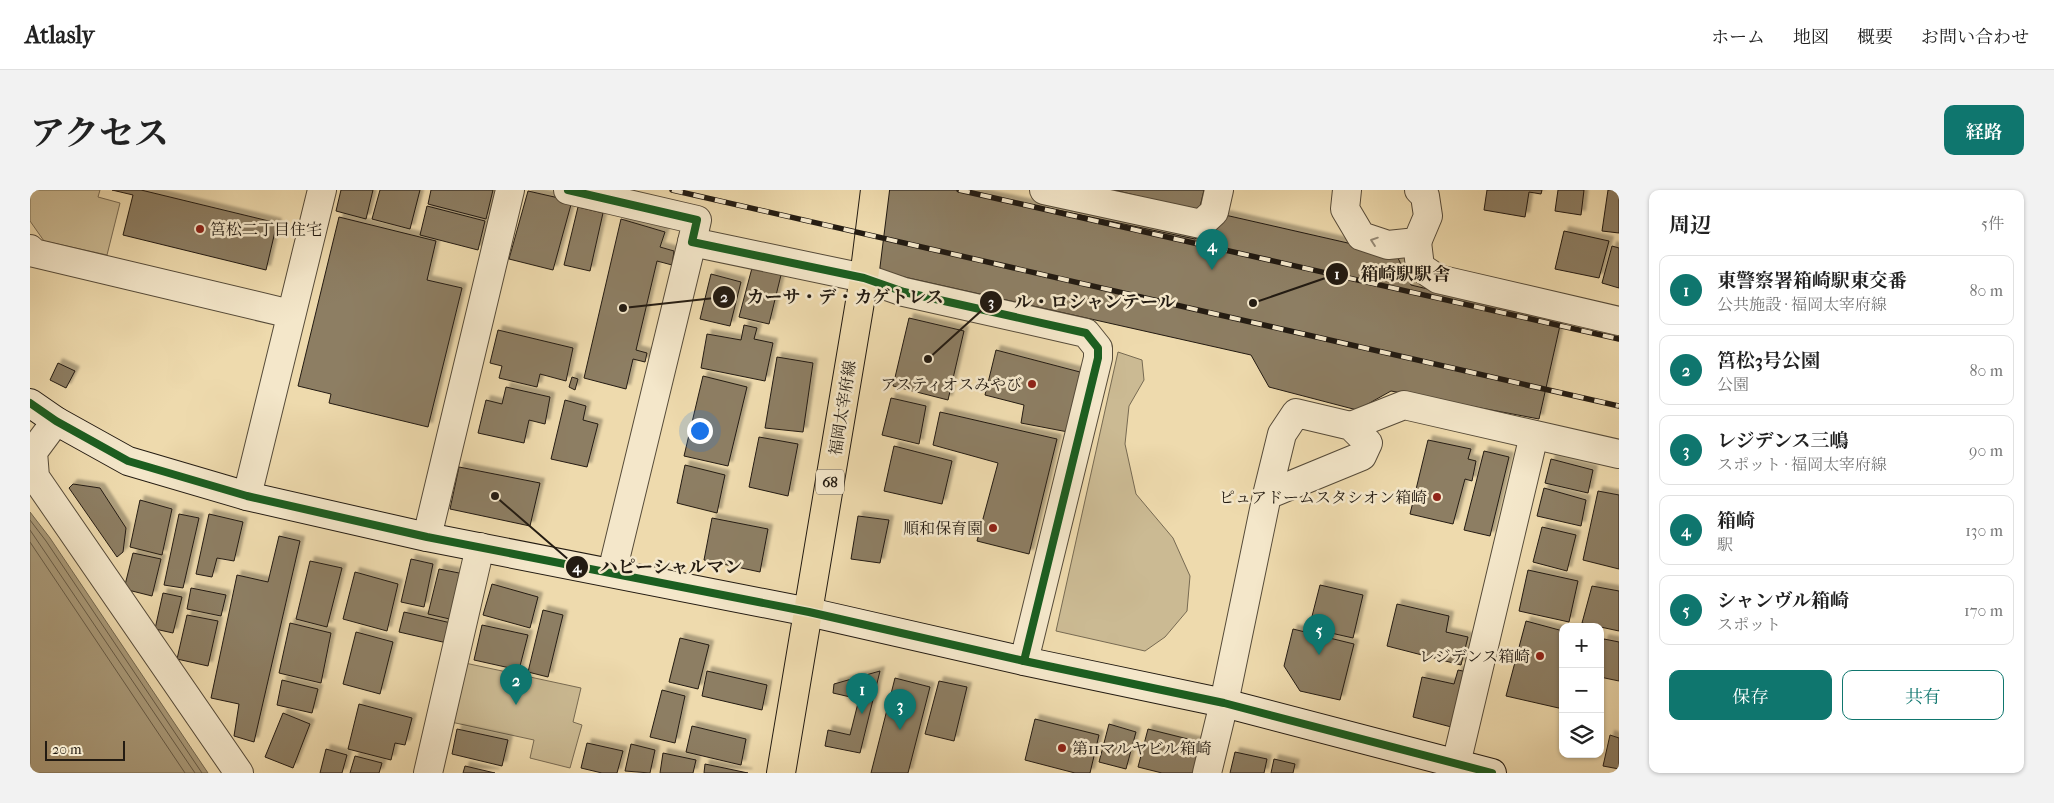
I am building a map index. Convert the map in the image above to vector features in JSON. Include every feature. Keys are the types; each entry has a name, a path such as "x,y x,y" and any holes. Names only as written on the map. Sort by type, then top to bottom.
{"main road":[{"name":"福岡太宰府線","path":"781,773 864,278 875,190"}],"street":[{"path":"247,496 322,190"},
{"path":"427,537 510,190"},
{"path":"568,190 697,220 612,572"},
{"path":"1044,190 1201,224 1214,212 1219,190"},
{"path":"1347,190 1345,209 1360,236 1388,245 1417,242"},
{"path":"1419,190 1425,196 1428,216 1417,242 1420,267 1438,279 1619,321"},
{"path":"692,242 864,278 904,292 1086,332 1098,348 1098,358 1024,661"},
{"path":"30,249 34,253 291,314"},
{"path":"30,403 56,421 128,461 247,496 427,537 809,612 1024,661 1224,703 1492,773"},
{"path":"1352,426 1404,405 1619,454"},
{"path":"1207,773 1224,703 1267,495 1282,434 1296,413 1352,426 1368,443 1362,456 1267,495"},
{"path":"56,421 33,452 35,477 240,773"},
{"path":"1456,764 1534,435"},
{"path":"428,773 480,547"}],"shaded area":[{"path":"30,190 100,190 98,197 120,203 107,255 44,241 30,221"},
{"path":"1118,352 1142,360 1144,380 1129,406 1125,444 1136,494 1173,538 1190,576 1187,611 1165,637 1145,651 1056,631"},
{"path":"465,663 581,688 573,722 582,725 570,768 530,758 534,740 451,722"}],"water":[{"path":"30,512 50,538 208,773 30,773"}],"building":[{"name":"筥松二丁目住宅","path":"112,190 141,190 277,223 266,270 123,235 133,195"},
{"path":"341,190 373,190 366,219 336,211"},
{"path":"380,190 420,190 410,229 372,219"},
{"path":"431,190 493,190 486,219 428,204"},
{"path":"887,190 962,190 1195,239 1225,215 1396,254 1411,285 1561,321 1539,419 1391,391 1357,410 1269,387 1251,355 873,270"},
{"path":"1114,190 1204,190 1199,211"},
{"path":"1487,190 1542,190 1541,194 1529,192 1525,217 1484,210"},
{"path":"1558,190 1584,190 1581,215 1555,211"},
{"path":"1608,190 1619,190 1619,233 1602,231"},
{"path":"528,191 572,201 553,270 509,259"},
{"path":"427,206 485,221 478,250 420,235"},
{"path":"578,207 603,213 590,271 564,265"},
{"path":"339,217 436,241 427,280 462,288 428,427 329,403 331,394 298,386"},
{"path":"621,219 665,232 660,247 674,251 672,265 657,261 636,350 647,353 645,362 633,359 626,389 584,378"},
{"path":"1564,231 1609,241 1599,278 1555,269"},
{"path":"1612,246 1619,248 1619,288 1602,283"},
{"path":"752,268 781,275 769,324 739,317"},
{"path":"711,274 741,282 730,326 700,319"},
{"path":"909,318 964,331 948,400 893,386"},
{"path":"744,325 757,328 754,339 773,343 765,381 701,368 707,334 741,340"},
{"path":"498,330 573,348 566,381 540,374 537,387 499,378 502,366 490,363"},
{"name":"アスティオスみやび","path":"996,350 1080,372 1068,432 1021,423 1024,405 985,395"},
{"path":"777,357 813,363 803,432 765,428"},
{"path":"58,363 75,371 66,388 50,380"},
{"path":"703,376 747,387 728,466 684,456"},
{"path":"572,377 578,379 575,390 569,387"},
{"path":"506,387 550,397 545,424 529,420 524,443 478,433 486,400 502,404"},
{"path":"891,398 926,406 919,444 882,435"},
{"path":"565,400 586,406 583,420 598,424 587,467 551,459"},
{"name":"順和保育園","path":"940,412 1057,439 1029,554 977,541 998,463 933,445"},
{"path":"759,437 798,444 788,496 749,487"},
{"name":"ピュアドームスタシオン箱崎","path":"1428,440 1471,449 1468,459 1476,461 1472,481 1465,479 1453,524 1410,514"},
{"path":"894,446 952,461 942,504 884,491"},
{"path":"1484,451 1509,457 1490,536 1464,530"},
{"path":"1551,459 1593,470 1588,493 1545,483"},
{"path":"685,465 725,475 717,513 677,503"},
{"path":"459,467 540,483 530,526 450,509"},
{"path":"73,484 100,488 126,528 123,552 117,557 69,488"},
{"path":"1544,488 1586,500 1581,526 1537,516"},
{"path":"1598,491 1619,495 1619,569 1583,560"},
{"path":"140,500 172,509 162,555 130,547"},
{"path":"179,514 199,518 183,588 164,585"},
{"path":"209,514 243,522 234,561 217,558 212,577 196,574"},
{"path":"858,516 889,520 880,563 851,559"},
{"path":"712,518 768,529 760,572 704,560"},
{"path":"1542,527 1576,535 1567,571 1533,562"},
{"path":"279,536 300,541 254,742 234,736 239,704 211,698 237,575 268,582"},
{"path":"133,553 161,559 152,596 124,589"},
{"path":"411,559 433,564 424,607 401,602"},
{"path":"310,561 342,568 327,627 296,619"},
{"path":"439,569 464,574 454,620 428,614"},
{"path":"1528,570 1578,581 1569,622 1519,611"},
{"path":"355,572 398,584 387,631 343,619"},
{"path":"492,584 538,597 530,628 483,615"},
{"path":"1320,585 1363,595 1353,638 1309,628"},
{"path":"1592,586 1619,591 1619,631 1604,628 1604,623 1582,623"},
{"path":"191,588 226,595 221,616 187,609"},
{"path":"163,593 182,597 173,633 155,629"},
{"path":"1397,604 1449,616 1446,632 1468,637 1461,665 1387,646"},
{"path":"543,610 563,615 548,677 528,672"},
{"path":"404,612 451,623 447,643 399,632"},
{"path":"187,615 218,621 208,666 177,659"},
{"name":"レジデンス箱崎","path":"1526,621 1559,630 1559,708 1506,696"},
{"path":"290,623 331,633 321,683 279,673"},
{"path":"482,625 528,635 519,670 474,660"},
{"path":"1293,629 1354,644 1340,700 1300,691 1284,666"},
{"path":"356,632 393,642 380,694 343,684"},
{"path":"680,638 709,645 698,689 669,682"},
{"path":"1604,639 1619,642 1619,681 1604,678"},
{"path":"1458,670 1472,673 1459,729 1413,717 1422,677 1454,684"},
{"path":"707,671 767,685 762,710 702,696"},
{"path":"880,671 860,753 825,746 828,730 850,735 859,699 833,693 834,684"},
{"path":"895,678 930,687 908,773 871,773"},
{"path":"282,680 318,689 312,713 277,705"},
{"path":"939,681 967,687 954,741 925,734"},
{"path":"662,690 685,696 675,743 650,737"},
{"path":"359,704 412,718 405,745 395,743 391,760 348,749"},
{"path":"283,713 310,724 293,768 265,757"},
{"name":"第11マルヤビル箱崎","path":"1035,719 1099,735 1090,773 1075,773 1025,760"},
{"path":"1109,724 1136,732 1126,769 1099,762"},
{"path":"692,726 746,739 741,765 686,752"},
{"path":"457,729 508,740 502,766 452,754"},
{"path":"1148,729 1204,743 1195,773 1162,773 1138,767"},
{"path":"1610,735 1619,738 1619,769 1603,766"},
{"path":"587,743 623,751 617,773 602,773 581,768"},
{"path":"631,744 655,750 650,773 625,771"},
{"path":"326,749 347,755 342,773 320,773"},
{"path":"1235,752 1267,759 1264,773 1230,773"},
{"path":"663,753 696,760 693,773 660,773"},
{"path":"355,756 382,763 379,773 350,773"},
{"path":"1274,759 1295,764 1293,773 1271,773"},
{"path":"705,764 748,773 704,773"},
{"path":"465,766 495,773 463,773"}],"railway":[{"path":"672,190 1619,406"},
{"path":"959,190 1619,339"}],"cycle path":[{"path":"568,190 697,220 692,242 864,278 904,292 1086,333 1098,348 1098,358 1024,661"},
{"path":"30,403 56,421 128,461 247,496 427,537 809,612 1024,661 1224,703 1492,773"}],"place":[{"name":"筥松二丁目住宅","path":"200,229"},
{"name":"箱崎","path":"1212,270"},
{"name":"箱崎駅駅舎","path":"1253,303"},
{"name":"カーサ・デ・カゲトレス","path":"623,308"},
{"name":"ル・ロシャンテール","path":"928,359"},
{"name":"アスティオスみやび","path":"1032,384"},
{"name":"ハピーシャルマン","path":"495,496"},
{"name":"ピュアドームスタシオン箱崎","path":"1437,497"},
{"name":"順和保育園","path":"993,528"},
{"name":"シャンヴル箱崎","path":"1319,655"},
{"name":"レジデンス箱崎","path":"1540,656"},
{"name":"筥松3号公園","path":"516,705"},
{"name":"東警察署箱崎駅東交番","path":"862,714"},
{"name":"レジデンス三嶋","path":"900,730"},
{"name":"第11マルヤビル箱崎","path":"1062,748"}]}
